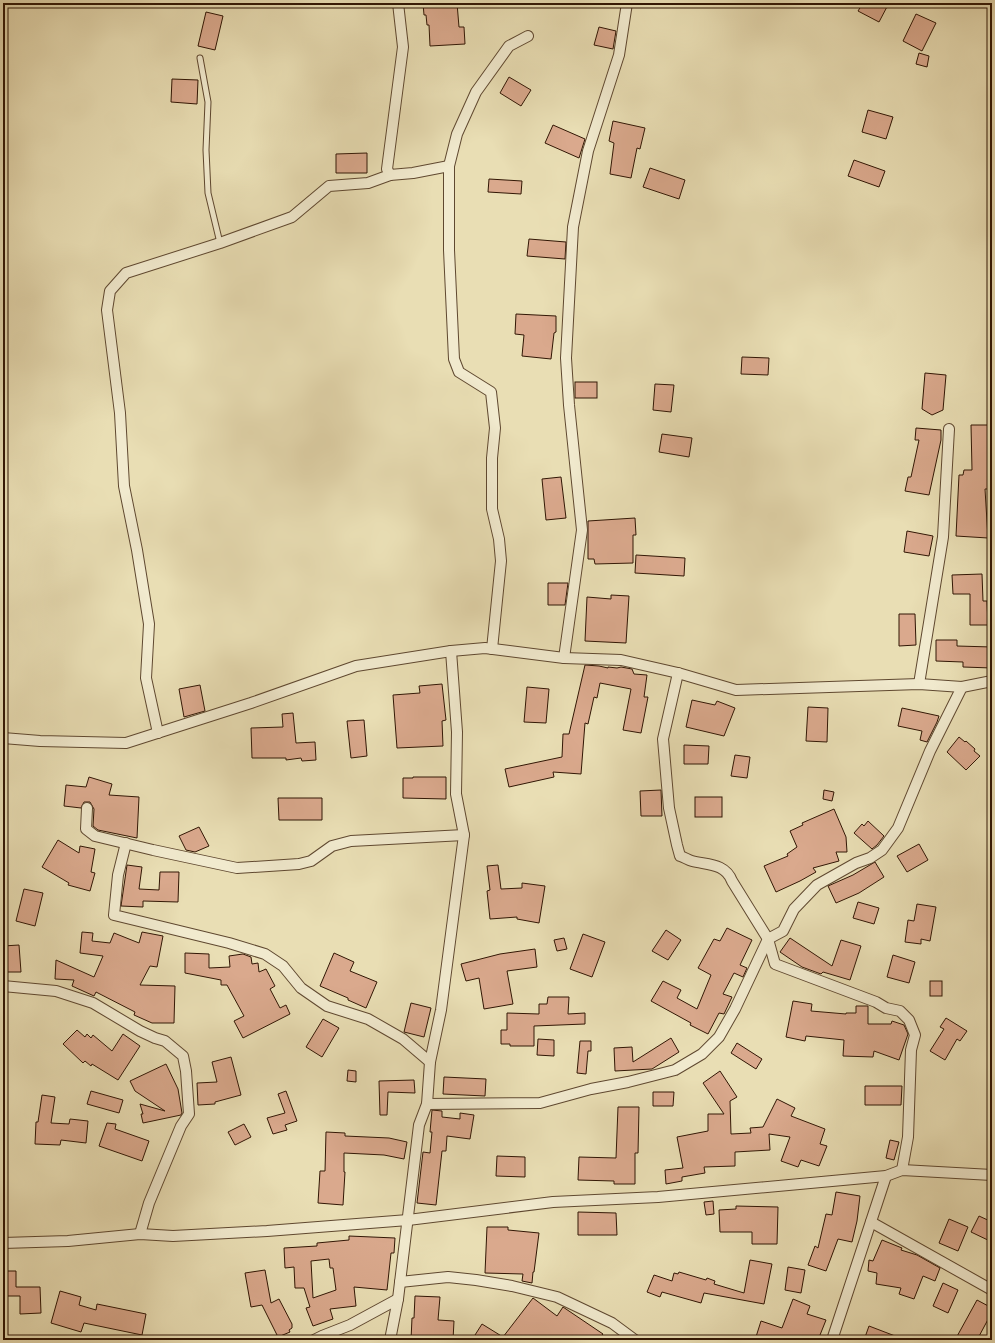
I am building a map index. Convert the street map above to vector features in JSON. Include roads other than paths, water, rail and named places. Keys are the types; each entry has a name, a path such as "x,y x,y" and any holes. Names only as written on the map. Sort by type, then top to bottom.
{"street":[{"path":"390,175 387,169 403,47 398,3"},
{"path":"564,658 582,530 569,405 566,358 573,227 588,151 619,55 627,3"},
{"path":"492,649 501,560 499,539 492,509 492,458 495,428 491,392 459,372 454,359 449,250 449,166 457,134 476,92 509,46 528,36"},
{"path":"158,733 146,678 149,624 137,550 124,486 120,413 107,310 110,291 126,273 220,243 292,217 329,186 368,184 390,175 413,173 449,166"},
{"path":"918,684 943,537 949,429"},
{"path":"3,738 126,744 356,666 451,651 485,648 564,658 620,660 678,673 736,690 918,684 962,686 992,681"},
{"path":"390,1340 398,1298 419,1125 428,1104 430,1062 441,1010 464,835 456,794 458,732 451,651"},
{"path":"678,673 663,739 669,808 680,856 692,861 715,866 729,874 768,939 775,964 876,1002 886,1008 900,1011 910,1020 915,1035 911,1050 908,1138 902,1170"},
{"path":"428,1104 540,1103 590,1089 628,1082 675,1070 702,1054 719,1037 736,1009 768,939 783,931 794,909 817,885 856,863 870,858 882,850 898,828 930,751 962,686"},
{"path":"87,808 86,830 95,836 237,868 299,864 311,861 332,846 351,841 464,835"},
{"path":"126,843 118,875 114,915 229,943 265,954 282,966 301,988 327,1006 368,1019 403,1039 430,1062"},
{"path":"3,986 56,991 93,1003 140,1031 165,1041 183,1056 186,1071 189,1114 181,1126 148,1203 140,1234"},
{"path":"3,1243 68,1241 140,1234 173,1236 267,1231 408,1220 553,1202 658,1197 886,1176 902,1170 992,1175"},
{"path":"832,1340 886,1176"},
{"path":"871,1222 992,1290"},
{"path":"400,1282 448,1277 512,1286 557,1297 612,1322 635,1340"},
{"path":"314,1340 350,1325 398,1298"}],"lane":[{"path":"200,58 208,102 206,150 208,193 220,243"}]}
